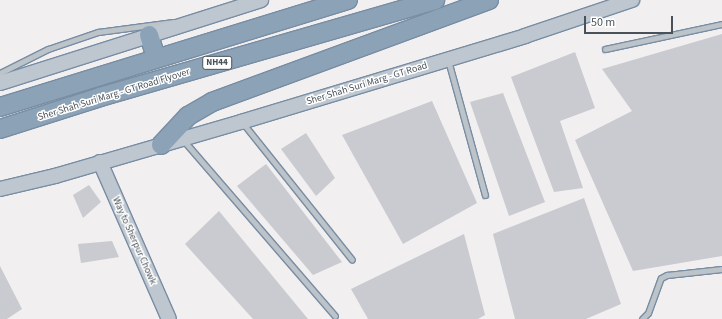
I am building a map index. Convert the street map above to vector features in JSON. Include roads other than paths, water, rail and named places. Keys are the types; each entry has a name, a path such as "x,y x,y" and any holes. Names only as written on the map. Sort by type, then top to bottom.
{"highway":[{"name":"NH44","path":"0,107 348,0"},
{"name":"Sher Shah Suri Marg - GT Road Flyover","path":"0,129 100,97 435,0"},
{"path":"161,145 188,116 212,102 489,0"},
{"path":"149,35 156,58"}],"street":[{"path":"0,83 261,0"},
{"name":"Sher Shah Suri Marg - GT Road","path":"0,189 55,176 241,122 525,36 632,0"},
{"name":"Way to Sherpur Chowk","path":"100,162 169,319"}],"lane":[{"path":"0,74 48,49 98,32 201,18"},
{"path":"605,49 722,24"},
{"path":"448,59 485,195"},
{"path":"241,122 352,260"},
{"path":"182,139 335,316"},
{"path":"642,319 648,313 661,278 667,275 722,270"}]}
